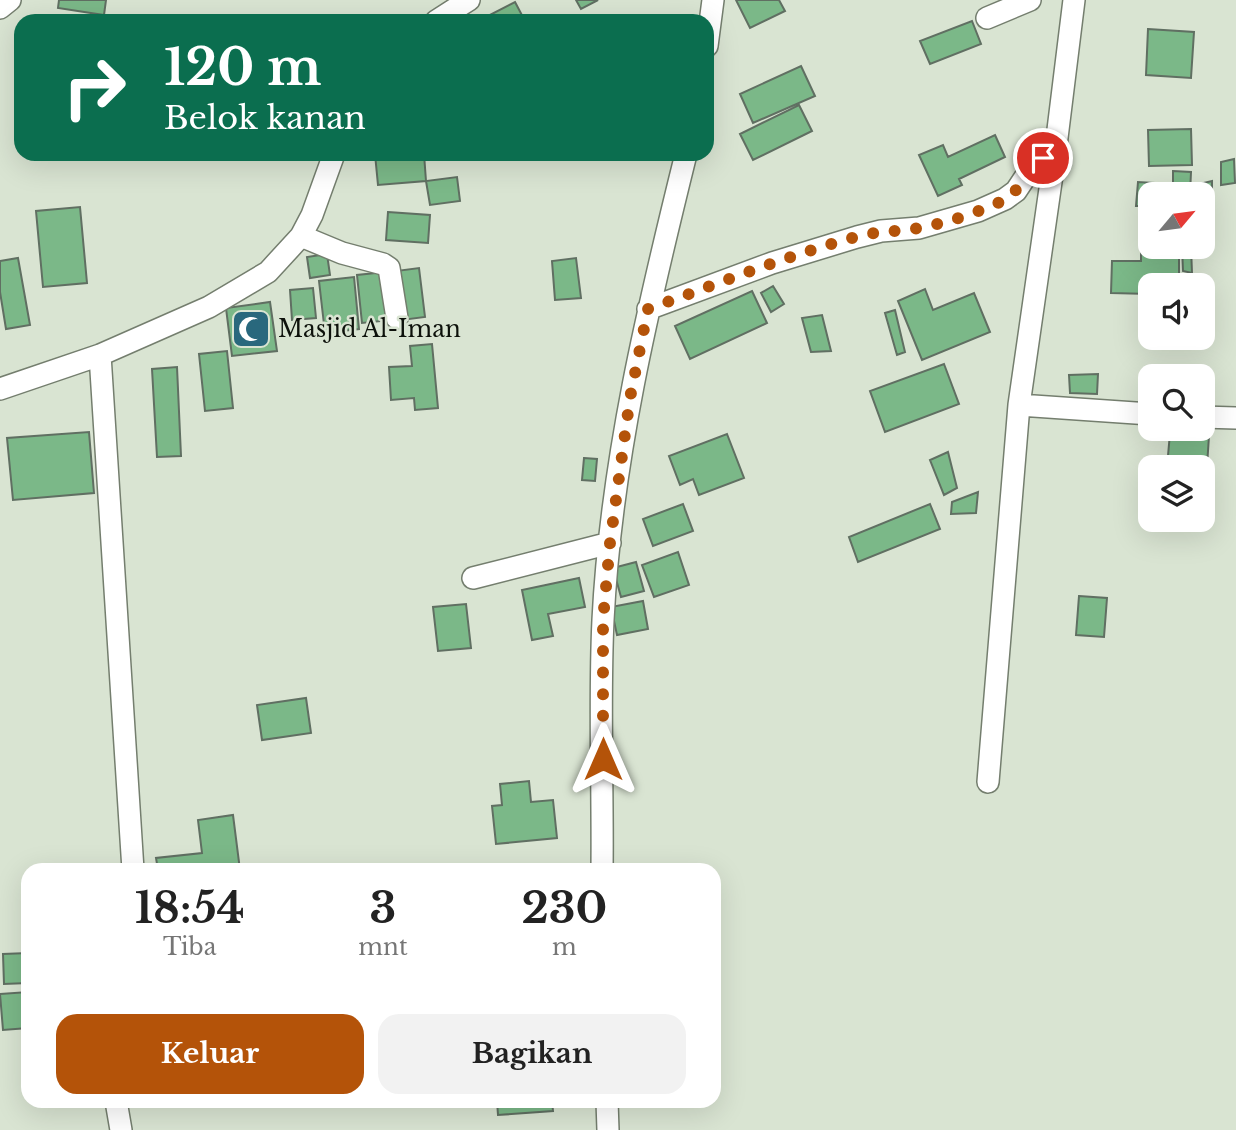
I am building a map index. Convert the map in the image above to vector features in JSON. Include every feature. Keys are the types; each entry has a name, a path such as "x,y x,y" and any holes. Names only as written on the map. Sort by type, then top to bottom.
{"street":[{"path":"0,8 10,0"},
{"path":"447,14 469,0"},
{"path":"987,18 1030,0"},
{"path":"988,782 1019,405 1074,0"},
{"path":"648,309 772,263 858,237 881,231 919,228 978,211 1016,191 1034,164 1055,154"},
{"path":"0,389 100,355 234,294 268,272 301,236 312,215 331,161"},
{"path":"602,863 603,620 610,543 630,398 648,309 684,161"},
{"path":"301,236 389,268 397,318"},
{"path":"100,355 133,863"},
{"path":"1019,405 1138,413"},
{"path":"1215,417 1236,418"},
{"path":"473,578 610,543"},
{"path":"117,1108 121,1130"},
{"path":"607,1108 608,1130"}],"building":[{"path":"59,0 106,0 104,14 58,8"},
{"path":"576,0 598,0 581,9"},
{"path":"736,0 779,0 785,11 750,28"},
{"path":"515,2 521,14 492,14"},
{"path":"972,21 981,44 930,64 920,41"},
{"path":"1148,29 1194,32 1191,78 1146,75"},
{"path":"801,66 815,96 753,123 740,94"},
{"path":"799,105 812,131 753,160 740,134"},
{"path":"1191,129 1192,165 1149,166 1148,130"},
{"path":"995,135 1005,157 959,179 962,185 938,196 919,155 943,145 948,157"},
{"path":"1234,159 1235,183 1221,185 1221,162"},
{"path":"376,161 425,161 426,181 378,185"},
{"path":"1173,171 1191,172 1191,182 1173,182"},
{"path":"457,177 460,201 430,205 426,181"},
{"path":"80,207 87,283 43,287 36,211"},
{"path":"388,212 430,215 428,243 386,240"},
{"path":"327,254 330,275 310,278 307,257"},
{"path":"18,258 30,325 6,329 0,292 0,261"},
{"path":"576,258 581,298 555,300 552,261"},
{"path":"1179,259 1179,273 1138,273 1138,294 1111,293 1112,261"},
{"path":"1182,259 1191,259 1192,273 1183,271"},
{"path":"419,268 425,317 402,320 396,271"},
{"path":"385,272 390,320 362,323 357,275"},
{"path":"354,277 359,329 325,333 319,281"},
{"path":"773,286 784,304 771,312 761,293"},
{"path":"313,288 316,318 292,320 290,290"},
{"path":"925,289 933,310 974,293 990,332 922,360 898,301"},
{"path":"752,291 767,323 690,359 675,326"},
{"name":"Masjid Al-Iman","path":"270,302 277,351 232,356 226,308"},
{"path":"895,310 905,352 897,355 885,313"},
{"path":"822,315 831,351 811,352 802,318"},
{"path":"432,344 438,408 415,410 414,398 391,400 389,367 412,366 410,346"},
{"path":"227,351 233,408 205,411 199,354"},
{"path":"944,364 959,404 885,432 870,391"},
{"path":"177,367 181,456 157,457 152,369"},
{"path":"1098,374 1097,394 1070,393 1069,375"},
{"path":"89,432 94,493 13,500 7,438"},
{"path":"727,434 744,478 699,495 693,479 680,485 669,456"},
{"path":"1169,441 1209,441 1208,455 1168,455"},
{"path":"948,452 957,488 944,495 930,460"},
{"path":"584,458 597,459 595,481 582,480"},
{"path":"978,492 976,513 951,514 952,502"},
{"path":"683,504 693,531 653,546 643,519"},
{"path":"930,504 940,529 858,562 849,537"},
{"path":"678,552 689,585 654,597 642,565"},
{"path":"636,562 644,591 621,597 613,568"},
{"path":"579,578 585,607 548,614 553,636 532,640 522,590"},
{"path":"1079,596 1107,598 1104,637 1076,635"},
{"path":"643,601 648,629 617,635 611,607"},
{"path":"466,604 471,648 438,651 433,607"},
{"path":"306,698 311,733 262,740 257,705"},
{"path":"529,781 531,802 553,800 557,838 496,844 492,806 502,805 500,784"},
{"path":"233,815 239,863 157,863 156,858 202,853 198,820"},
{"path":"21,953 21,983 4,984 3,954"},
{"path":"21,992 21,1029 3,1030 0,994"},
{"path":"498,1108 553,1108 553,1111 498,1115"}],"place":[{"name":"Masjid Al-Iman","path":"251,329"}],"route":[{"path":"603,759 603,620 610,543 630,398 648,309 772,263 858,237 881,231 919,228 978,211 1016,191 1034,164 1043,158"}]}
